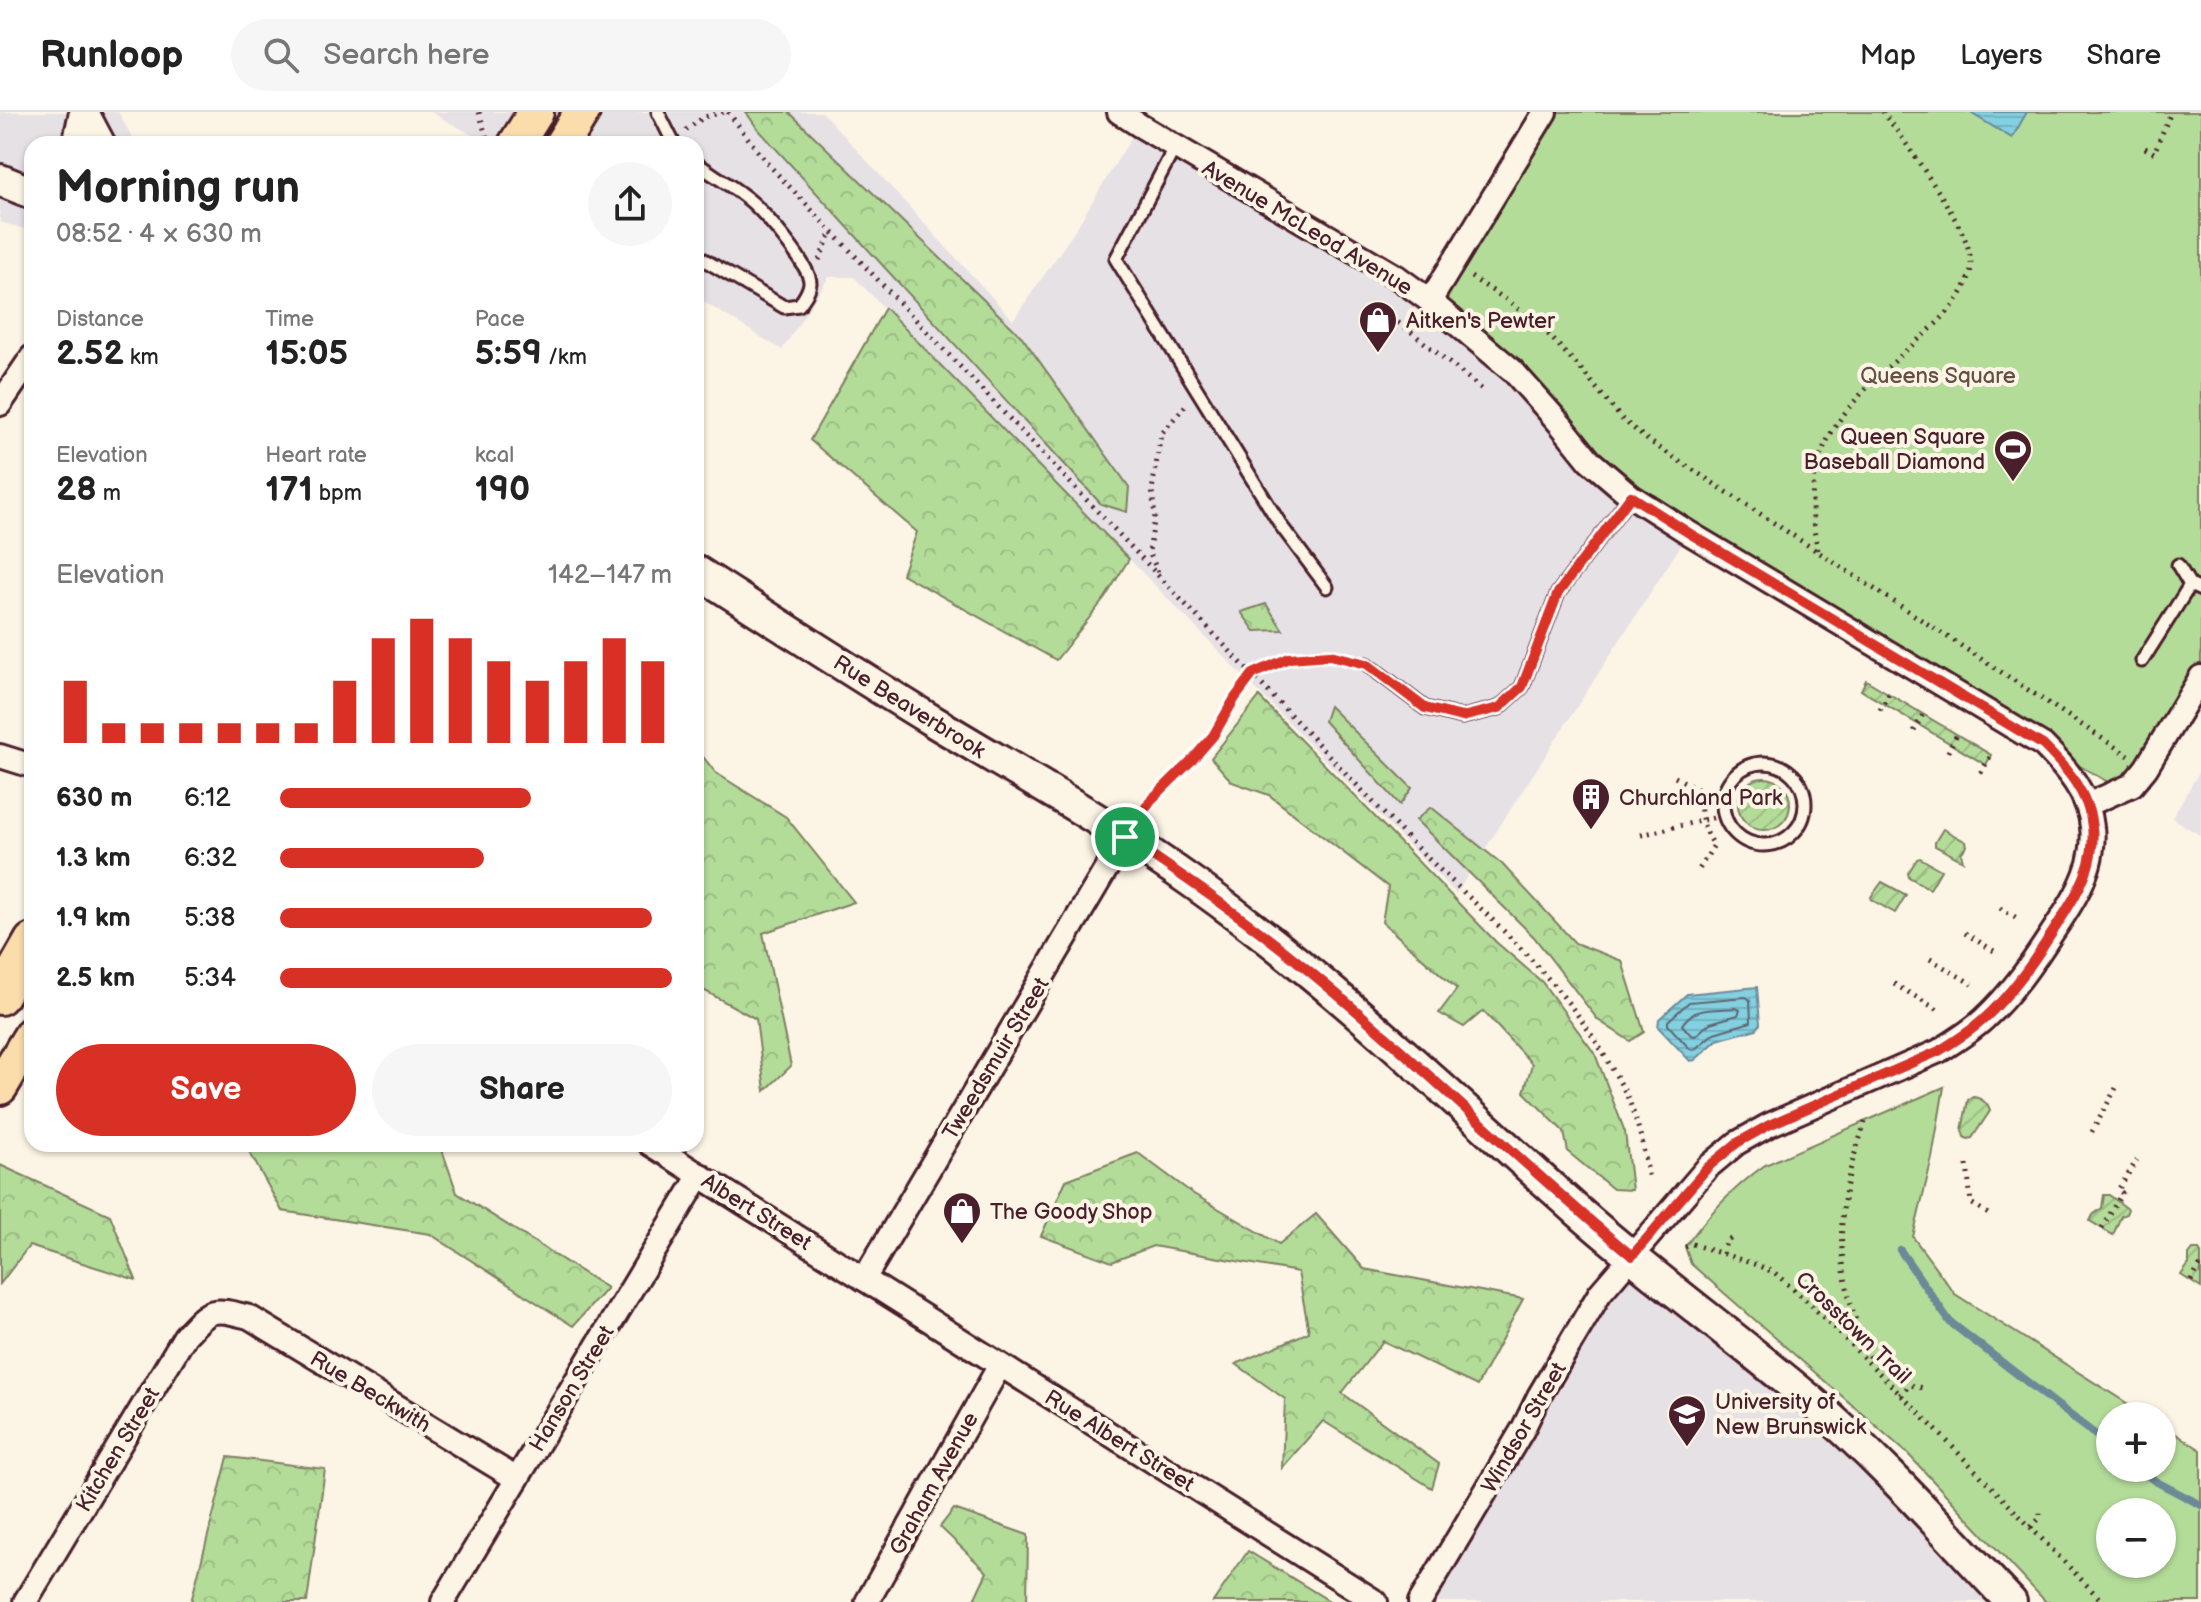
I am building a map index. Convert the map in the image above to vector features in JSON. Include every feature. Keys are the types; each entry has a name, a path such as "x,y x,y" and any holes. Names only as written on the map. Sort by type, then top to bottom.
{"main road":[{"path":"521,136 536,112"},
{"path":"567,136 582,112"},
{"path":"0,997 24,955"},
{"path":"0,1087 24,1047"}],"street":[{"path":"76,136 84,112"},
{"path":"84,112 99,136"},
{"name":"Avenue McLeod Avenue","path":"1119,112 1397,277 1513,371 1590,461 1631,496 2043,745 2063,765 2087,805 2092,845 2086,873 2071,903 2025,973 1984,1019 1939,1051 1769,1125 1737,1143 1708,1167 1632,1256"},
{"path":"1430,301 1545,112"},
{"path":"0,404 24,369"},
{"name":"Rue Beaverbrook","path":"704,576 930,720 1125,837 1219,901 1302,965 1632,1256 1831,1419 1883,1468 2011,1602"},
{"path":"2087,805 2132,785 2146,768 2201,677"},
{"path":"0,756 24,764"},
{"name":"Tweedsmuir Street","path":"864,1279 1125,837"},
{"name":"Albert Street","path":"663,1152 864,1279"},
{"name":"Hanson Street","path":"443,1602 700,1175"},
{"name":"Windsor Street","path":"1420,1602 1600,1293 1632,1256"},
{"name":"Rue Albert Street","path":"864,1279 1376,1602"},
{"name":"Rue Beckwith","path":"221,1310 249,1317 517,1479"},
{"name":"Kitchen Street","path":"25,1602 185,1336 203,1315 221,1310"},
{"name":"Graham Avenue","path":"867,1602 1000,1365"}],"lane":[{"path":"658,112 670,136"},
{"path":"1175,147 1116,259 1282,527 1327,587"},
{"path":"704,169 749,200 800,257 810,280 806,295 799,305 784,307 704,260"},
{"path":"1367,664 1425,708 1462,717 1499,708 1522,687 1558,593 1631,496"},
{"path":"2142,661 2195,588 2178,565"},
{"path":"1752,764 1778,765 1790,771 1803,793 1805,806 1796,830 1773,844 1745,840 1734,832 1725,815 1724,792 1741,770 1752,764"}],"path":[{"path":"479,112 486,136"},
{"path":"680,136 704,117 726,112 767,163 1410,841 1562,994 1592,1033 1632,1106 1643,1142 1649,1180"},
{"path":"1818,551 1811,522 1811,497 1815,467 1826,442 1842,416 1869,386 1951,311 1972,266 1963,232 1917,157 1883,112"},
{"path":"2145,148 2154,153 2171,112"},
{"path":"1471,277 1510,302 1547,333 1622,419 1649,441 2146,768"},
{"path":"1369,318 1376,307 1483,390"},
{"path":"1160,577 1149,552 1155,516 1152,490 1161,434 1198,391"},
{"path":"1125,837 1151,800 1213,736 1253,674 1289,658 1330,655 1367,664"},
{"path":"1880,710 1889,694"},
{"path":"1914,731 1923,714"},
{"path":"1948,752 1957,734"},
{"path":"1981,773 1991,755"},
{"path":"1675,777 1701,791 1701,820 1714,845 1698,871"},
{"path":"1641,835 1725,815"},
{"path":"2000,908 2020,920"},
{"path":"1965,933 1999,954"},
{"path":"1930,959 1972,984"},
{"path":"1894,984 1940,1011"},
{"path":"2092,1132 2116,1088"},
{"path":"1865,1122 1849,1175 1841,1228 1843,1274 1848,1298 1873,1366"},
{"path":"2102,1228 2122,1193 2118,1190 2137,1160"},
{"path":"1967,1165 1971,1203 1990,1215"},
{"path":"1723,1254 1726,1242 1735,1236"},
{"name":"Crosstown Trail","path":"1685,1247 1692,1244 1775,1273 1873,1366 2103,1602"},
{"path":"2191,1281 2201,1264"},
{"path":"1900,1395 1910,1385 1923,1388"},
{"path":"2031,1527 2040,1518 2040,1507"}],"shaded area":[{"path":"0,112 118,112 132,136 24,136 24,229 0,222"},
{"path":"431,112 822,112 1013,320 1072,235 1139,125 1397,277 1689,533 1456,894 854,277 829,277 782,350 704,302 704,136 474,136"},
{"path":"2201,769 2201,836 2172,818"},
{"name":"University of New Brunswick","path":"1632,1256 2011,1602 1421,1602"}],"green space":[{"path":"746,112 789,112 1022,337 1129,487 1127,512 1101,504 757,128"},
{"name":"Queens Square","path":"1545,112 2201,112 2201,677 2122,790 1631,496 1430,301"},
{"path":"885,308 1129,559 1105,598 1056,660 902,574 917,532 810,440"},
{"path":"1266,604 1283,630 1255,631 1241,612"},
{"path":"1866,680 1991,755 1986,765 1861,690"},
{"path":"1259,697 1496,942 1542,982 1595,1054 1625,1132 1632,1190 1613,1189 1568,1152 1564,1132 1524,1092 1532,1064 1483,1011 1464,1027 1439,1013 1457,989 1382,922 1388,887 1269,795 1232,782 1211,758"},
{"path":"1329,706 1412,788 1400,805 1324,721"},
{"path":"704,758 716,773 786,817 854,902 763,933 791,1066 765,1091 756,1019 704,990"},
{"path":"1764,778 1782,786 1790,804 1782,822 1764,830 1746,822 1738,804 1746,786"},
{"path":"1431,807 1502,864 1575,943 1622,961 1644,1032 1630,1041 1598,1020 1534,937 1416,820"},
{"path":"1943,829 1966,842 1967,846 1961,853 1963,861 1935,846"},
{"path":"1920,858 1941,870 1930,889 1909,877 1908,873"},
{"path":"1882,882 1906,895 1895,913 1872,900"},
{"path":"1944,1087 1932,1158 1913,1237 1955,1294 2125,1402 2096,1402 2096,1482 2176,1482 2176,1434 2201,1450 2201,1602 2046,1602 1907,1453 1691,1264 1685,1247 1712,1213 1765,1165"},
{"path":"1973,1097 1984,1101 1990,1111 1972,1138 1968,1139 1962,1130 1968,1100"},
{"path":"249,1152 443,1152 457,1193 607,1288 573,1326 430,1234 282,1211"},
{"path":"1138,1153 1192,1193 1279,1244 1316,1214 1364,1269 1523,1299 1477,1386 1383,1341 1342,1393 1439,1464 1432,1488 1323,1421 1282,1468 1285,1399 1236,1364 1309,1332 1298,1272 1153,1246 1112,1262 1041,1236 1066,1180"},
{"path":"0,1165 110,1215 136,1280 29,1246 0,1284"},
{"path":"2104,1195 2109,1195 2128,1209 2121,1216 2113,1235 2090,1221 2102,1208"},
{"path":"2193,1250 2201,1253 2201,1288 2181,1275 2189,1264 2189,1255"},
{"path":"228,1457 325,1469 307,1602 191,1602"},
{"path":"954,1509 1028,1535 1027,1602 973,1602 987,1572 940,1527"},
{"path":"1248,1551 1331,1602 1213,1602"}],"water":[{"path":"1969,112 2027,112 2012,138"},
{"path":"1757,987 1760,1024 1757,1029 1717,1040 1695,1060 1690,1061 1658,1027 1659,1019 1687,994"}],"waterway":[{"path":"1900,1250 1950,1322 2096,1435"},
{"path":"2157,1482 2201,1505"}],"place":[{"name":"Aitken's Pewter","path":"1378,354"},
{"name":"Queen Square Baseball Diamond","path":"2013,483"},
{"name":"Churchland Park","path":"1591,831"},
{"name":"The Goody Shop","path":"962,1245"},
{"name":"University of New Brunswick","path":"1687,1448"}],"route":[{"path":"1631,496 2043,745 2076,783 2087,805 2092,826 2092,845 2086,873 2071,903 2025,973 1984,1019 1939,1051 1769,1125 1737,1143 1708,1167 1632,1256 1302,965 1195,884 1125,837 1151,800 1173,781 1213,736 1253,674 1289,658 1330,655 1367,664 1425,708 1462,717 1499,708 1522,687 1558,593 1631,496"}]}
